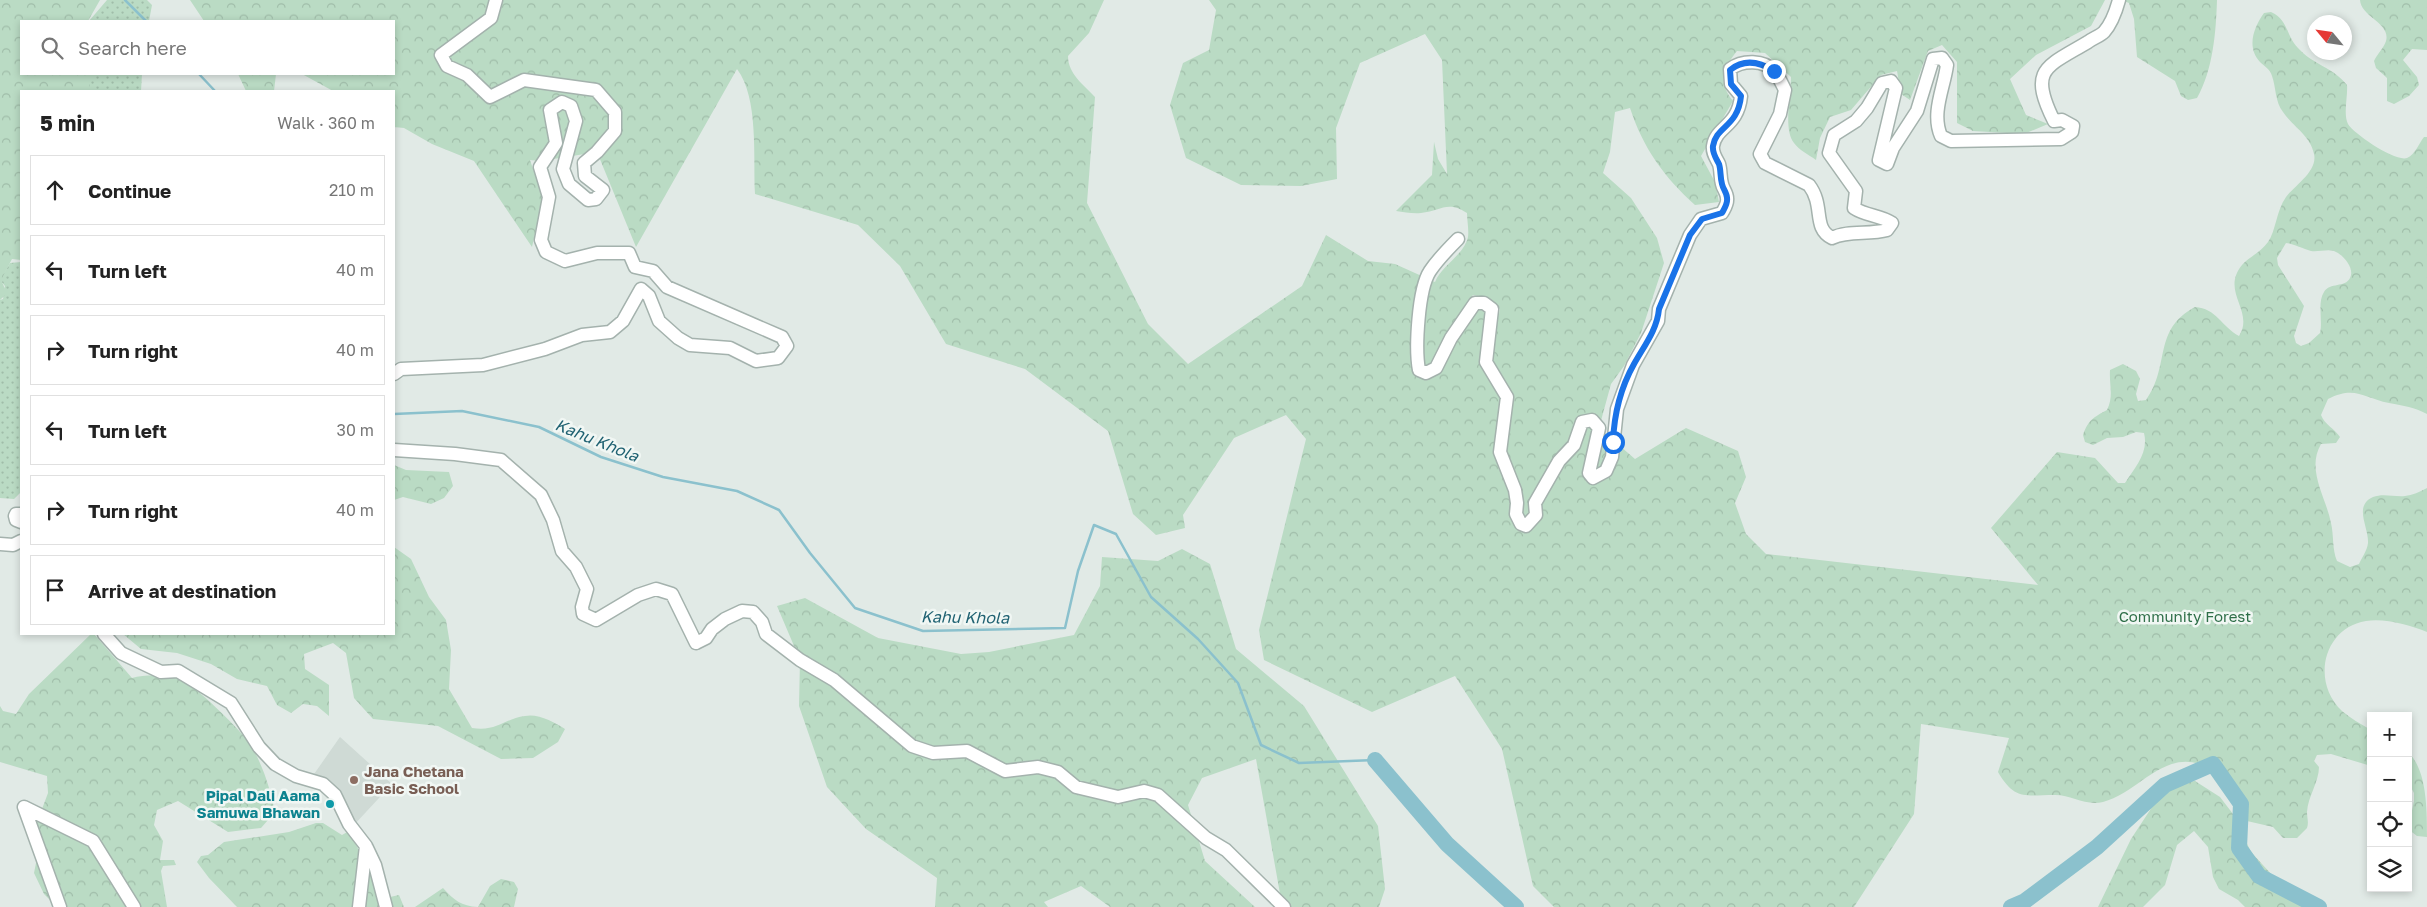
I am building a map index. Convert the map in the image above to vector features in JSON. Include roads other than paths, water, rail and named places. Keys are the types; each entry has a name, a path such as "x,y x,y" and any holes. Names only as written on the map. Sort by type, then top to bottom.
{"street":[{"path":"395,373 401,369 482,365 545,349 582,335 610,332 623,321 641,290 649,296 659,321 678,338 690,345 730,348 756,361 778,358 787,346 782,337 667,287 653,271 635,267 629,253 597,252 565,261 546,252 541,240 549,197 540,167 556,143 550,110 562,102 571,106 576,121 562,168 569,184 588,200 596,199 603,190 585,176 584,163 597,152 615,131 615,112 596,90 524,80 490,96 467,75 447,66 441,55 491,18 496,0"},
{"path":"1458,239 1428,273 1418,314 1417,360 1419,370 1426,372 1436,368 1451,338 1475,303 1484,303 1492,310 1486,362 1507,396 1500,452 1515,490 1516,514 1521,524 1526,526 1536,515 1536,503 1553,470 1574,445 1582,422 1592,420 1599,428 1589,473 1593,478 1606,471 1612,457 1617,409 1633,366 1658,321 1659,309 1690,235 1702,219 1722,213 1727,203 1728,197 1722,183 1719,165 1713,154 1713,146 1717,135 1731,123 1739,110 1741,96 1731,84 1730,70 1738,64 1760,62 1774,71 1785,90 1780,114 1760,154 1765,163 1809,186 1814,192 1820,209 1820,229 1824,234 1832,238 1842,233 1873,234 1887,230 1892,223 1885,218 1864,215 1854,208 1856,191 1829,153 1834,135 1856,121 1867,108 1882,83 1890,81 1896,88 1879,160 1887,164 1893,148 1917,111 1933,59 1942,58 1947,65 1938,115 1941,136 1951,141 2060,139 2072,132 2072,126 2062,120 2054,121 2043,93 2042,74 2046,68 2059,58 2104,33 2113,18 2119,0"},
{"path":"395,450 501,460 508,466 541,495 553,520 562,551 576,567 587,589 582,607 583,614 596,620 638,595 656,589 672,594 696,643 706,638 712,628 725,619 742,611 753,612 762,622 766,634 800,660 834,680 912,746 933,753 968,752 1005,771 1038,767 1058,772 1076,788 1118,797 1144,791 1158,795 1206,838 1226,850 1284,907"},
{"path":"20,514 15,516 16,520 20,522"},
{"path":"0,544 13,545 20,542"},
{"path":"105,635 121,653 161,672 178,671 231,703 259,747 275,764 296,776 323,784 335,794 349,824 366,846 375,865 386,907"},
{"path":"60,907 24,807 93,841 134,907"},
{"path":"359,907 366,846"}],"waterway":[{"name":"Kahu Khola","path":"125,0 145,20"},
{"name":"Kahu Khola","path":"200,75 214,90"},
{"name":"Kahu Khola","path":"395,414 462,411 539,427 601,457 663,477 737,491 779,510 810,553 855,608 923,631 1065,628 1078,571 1094,525 1116,534 1151,597 1198,639 1238,683 1261,745 1299,763 1375,760"},
{"path":"1375,760 1447,844 1516,907"},
{"path":"2011,907 2025,901 2097,847 2165,785 2213,764 2241,804 2239,848 2259,876 2319,907"}],"place":[{"name":"Jana Chetana Basic School","path":"354,780"},
{"name":"Pipal Dali Aama Samuwa Bhawan","path":"330,804"}],"park label":[{"name":"Community Forest","path":"2185,616"}]}
